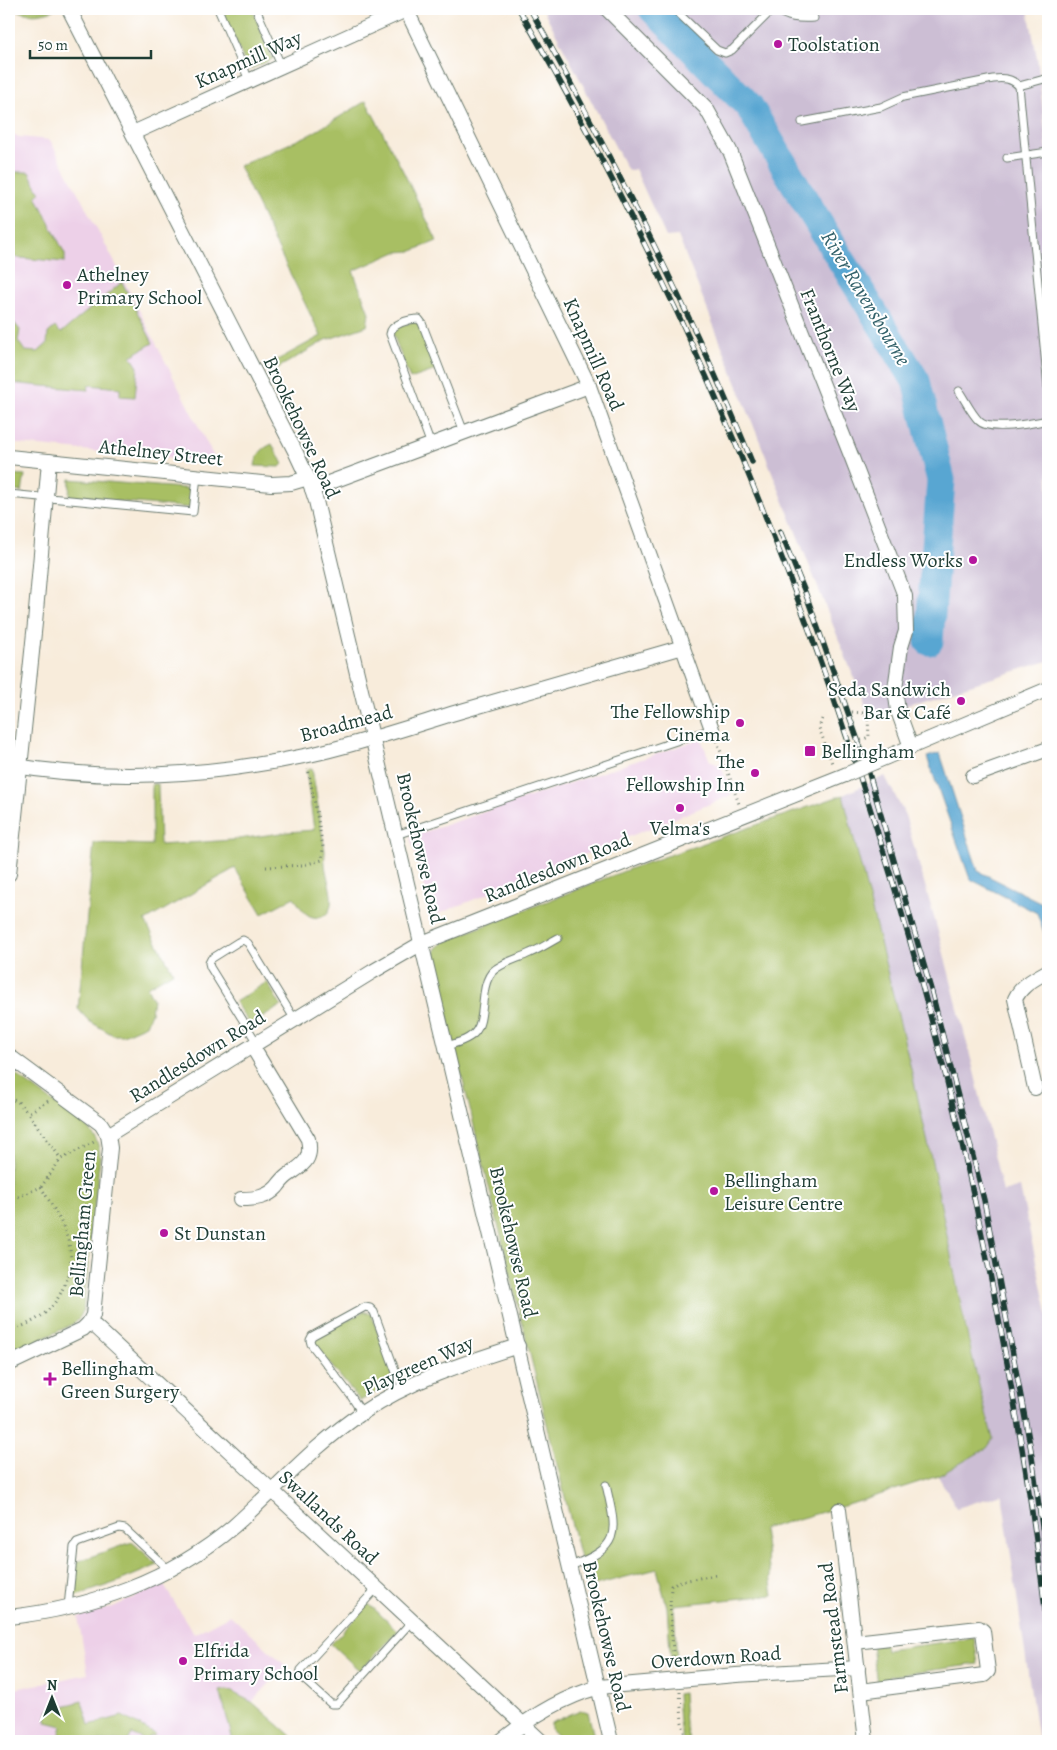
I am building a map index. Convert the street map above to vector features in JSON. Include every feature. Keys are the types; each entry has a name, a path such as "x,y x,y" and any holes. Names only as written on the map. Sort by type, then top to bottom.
{"street":[{"name":"Brookehowse Road","path":"70,9 310,484 321,516 611,1741"},
{"name":"Knapmill Way","path":"134,133 406,9"},
{"name":"Knapmill Road","path":"406,9 589,386 712,729"},
{"name":"Franthorne Way","path":"607,9 706,108 730,152 856,467 905,596 906,631 901,648 895,689 898,710 911,747"},
{"name":"Athelney Street","path":"9,457 283,484 310,484 431,445 589,386"},
{"path":"9,874 14,766 35,623 50,461"},
{"name":"Broadmead","path":"14,766 79,773 173,773 242,766 306,755 683,648"},
{"name":"Randlesdown Road","path":"108,1135 422,943 846,775 1048,690"},
{"path":"973,776 1048,750"},
{"path":"1035,1088 1015,999 1019,991 1026,984 1048,971"},
{"path":"241,1200 262,1197 270,1193 281,1181 305,1163 310,1148 308,1139 254,1045"},
{"name":"Bellingham Green","path":"9,1056 101,1124 108,1135 110,1148 94,1308 89,1323 83,1328 9,1364"},
{"name":"Swallands Road","path":"89,1323 96,1327 540,1741"},
{"name":"Playgreen Way","path":"9,1617 38,1614 121,1591 168,1569 225,1533 315,1449 362,1413 404,1389 456,1366 518,1346"},
{"name":"Farmstead Road","path":"839,1510 866,1741"},
{"path":"855,1642 979,1628 983,1630 988,1671 984,1675 861,1691"},
{"name":"Overdown Road","path":"501,1741 523,1725 560,1703 599,1687 736,1675 858,1668"}],"lane":[{"path":"218,9 249,80"},
{"path":"256,9 281,65"},
{"path":"674,9 718,50 724,53 732,50 774,9 785,16 798,19 814,18"},
{"path":"802,122 881,107 903,97 993,79 1004,78 1013,80 1019,86 1046,339 1048,387"},
{"path":"1019,86 1048,78"},
{"path":"1007,158 1048,152"},
{"path":"431,445 390,334 394,326 414,319 419,319 422,323 464,432"},
{"path":"959,391 980,422 990,426 1027,425 1048,420"},
{"path":"9,494 193,512 197,476"},
{"path":"396,835 712,729"},
{"path":"446,1046 463,1042 471,1038 478,1030 481,1022 486,982 494,970 530,954 558,938"},
{"path":"254,1045 209,963 211,959 238,942 243,940 248,943 295,1020"},
{"path":"362,1413 311,1344 312,1336 364,1307 370,1308 374,1312 398,1378 404,1389"},
{"path":"570,1566 599,1554 606,1548 610,1540 614,1522 606,1484"},
{"path":"68,1607 74,1547 77,1543 119,1528 125,1529 168,1569"},
{"path":"376,1588 301,1670 300,1676 331,1704 337,1704 412,1621"}],"path":[{"path":"822,719 819,728 828,753 868,737 868,719 864,713 852,712"},
{"path":"266,867 303,865 322,860 323,847 306,755"},
{"path":"722,757 733,786"},
{"path":"28,1113 61,1093"},
{"path":"9,1098 18,1102 28,1113 61,1158"},
{"path":"9,1201 41,1187 61,1158 108,1135"},
{"path":"9,1332 47,1313 60,1298 70,1270 70,1249 66,1232 41,1187"},
{"path":"70,1270 97,1277"},
{"path":"674,1664 670,1586 677,1582 715,1575"},
{"path":"680,1694 682,1722 686,1741"}],"shaded area":[{"path":"543,9 1028,9 1038,63 1048,161 1048,661 924,699 870,718 678,236 666,237 635,169 628,171"},
{"name":"Athelney Primary School","path":"9,132 19,137 50,140 217,463 9,443 9,156 12,150 9,149"},
{"path":"701,739 710,761 721,766 732,795 433,916 410,837"},
{"path":"885,776 905,815 941,942 1003,1192 1020,1187 1048,1317 1048,1741 1038,1741 1002,1494 957,1508 938,1476 987,1448 993,1439 981,1395 928,1145 843,795"},
{"name":"Elfrida Primary School","path":"163,1584 194,1634 230,1615 286,1666 252,1702 297,1741 9,1741 9,1699 11,1690 88,1674 78,1617 113,1607"}],"green space":[{"path":"17,9 54,9 54,10 30,14"},
{"path":"222,9 252,9 273,59 248,70"},
{"path":"366,101 437,241 412,251 396,252 353,271 369,313 367,326 326,340 271,372 268,365 321,336 239,166 311,134"},
{"path":"9,172 29,172 40,193 36,196 65,254 65,262 10,257"},
{"path":"122,282 153,343 131,356 138,367 135,397 120,396 120,388 89,385 88,390 9,383 9,323 12,320 20,330 18,341 25,351 38,352 47,344 48,333 55,327 61,333"},
{"path":"414,321 419,325 436,370 410,379 393,334 396,328"},
{"path":"272,444 283,464 280,467 255,466 260,452"},
{"path":"9,474 25,475 22,492 9,490"},
{"path":"70,479 194,489 192,508 69,497"},
{"path":"312,768 331,893 330,908 327,914 315,917 307,914 294,897 262,914 235,868 145,921 173,972 147,987 153,999 151,1013 146,1025 123,1035 113,1035 89,1021 78,1009 94,843 152,845 152,784 158,784 160,845 232,840 314,830 306,770"},
{"name":"Bellingham Leisure Centre","path":"843,795 919,1103 966,1331 993,1439 987,1448 938,1476 763,1529 773,1595 674,1605 677,1664 671,1664 667,1607 657,1569 587,1587 434,956 436,948 445,941 632,868"},
{"path":"267,982 281,1006 250,1025 235,1002"},
{"path":"9,1070 86,1126 96,1140 100,1157 83,1311 73,1324 9,1355"},
{"path":"364,1311 371,1314 396,1381 360,1401 314,1344 316,1337"},
{"path":"132,1542 158,1565 73,1597 76,1562"},
{"path":"369,1604 398,1631 360,1671 331,1644"},
{"path":"974,1638 978,1664 889,1676 889,1682 877,1684 872,1645 885,1643 886,1650"},
{"path":"228,1690 252,1702 297,1741 233,1741 220,1691"},
{"path":"683,1693 685,1722 689,1741 683,1741 679,1722 677,1694"},
{"path":"82,1701 89,1725 122,1716 155,1734 153,1737 150,1736 147,1741 132,1734 128,1741 58,1741 62,1726 46,1722 49,1710"},
{"path":"580,1710 588,1712 595,1741 563,1741 551,1730 551,1723"}],"water":[{"path":"940,753 978,871 1048,906 1048,943 1037,913 970,879 927,757"}],"waterway":[{"name":"River Ravensbourne","path":"653,9 749,106 811,211 916,381 941,480 929,641"}],"railway":[{"path":"519,9 602,160 678,314 747,471 810,632 866,794 915,959 958,1126 994,1294 1018,1422 1038,1550 1048,1636"},
{"path":"530,9 625,187 683,305 712,367 752,462"},
{"path":"780,531 805,592 866,763 932,993 984,1200 1031,1450 1048,1568"}],"place":[{"name":"Toolstation","path":"778,44"},
{"name":"Athelney Primary School","path":"67,285"},
{"name":"Endless Works","path":"973,560"},
{"name":"Seda Sandwich Bar & Café","path":"961,701"},
{"name":"The Fellowship Cinema","path":"740,723"},
{"name":"Bellingham","path":"810,751"},
{"name":"The Fellowship Inn","path":"755,773"},
{"name":"Velma's","path":"680,808"},
{"name":"Bellingham Leisure Centre","path":"714,1191"},
{"name":"St Dunstan","path":"164,1233"},
{"name":"Bellingham Green Surgery","path":"50,1379"},
{"name":"Elfrida Primary School","path":"183,1661"}]}
